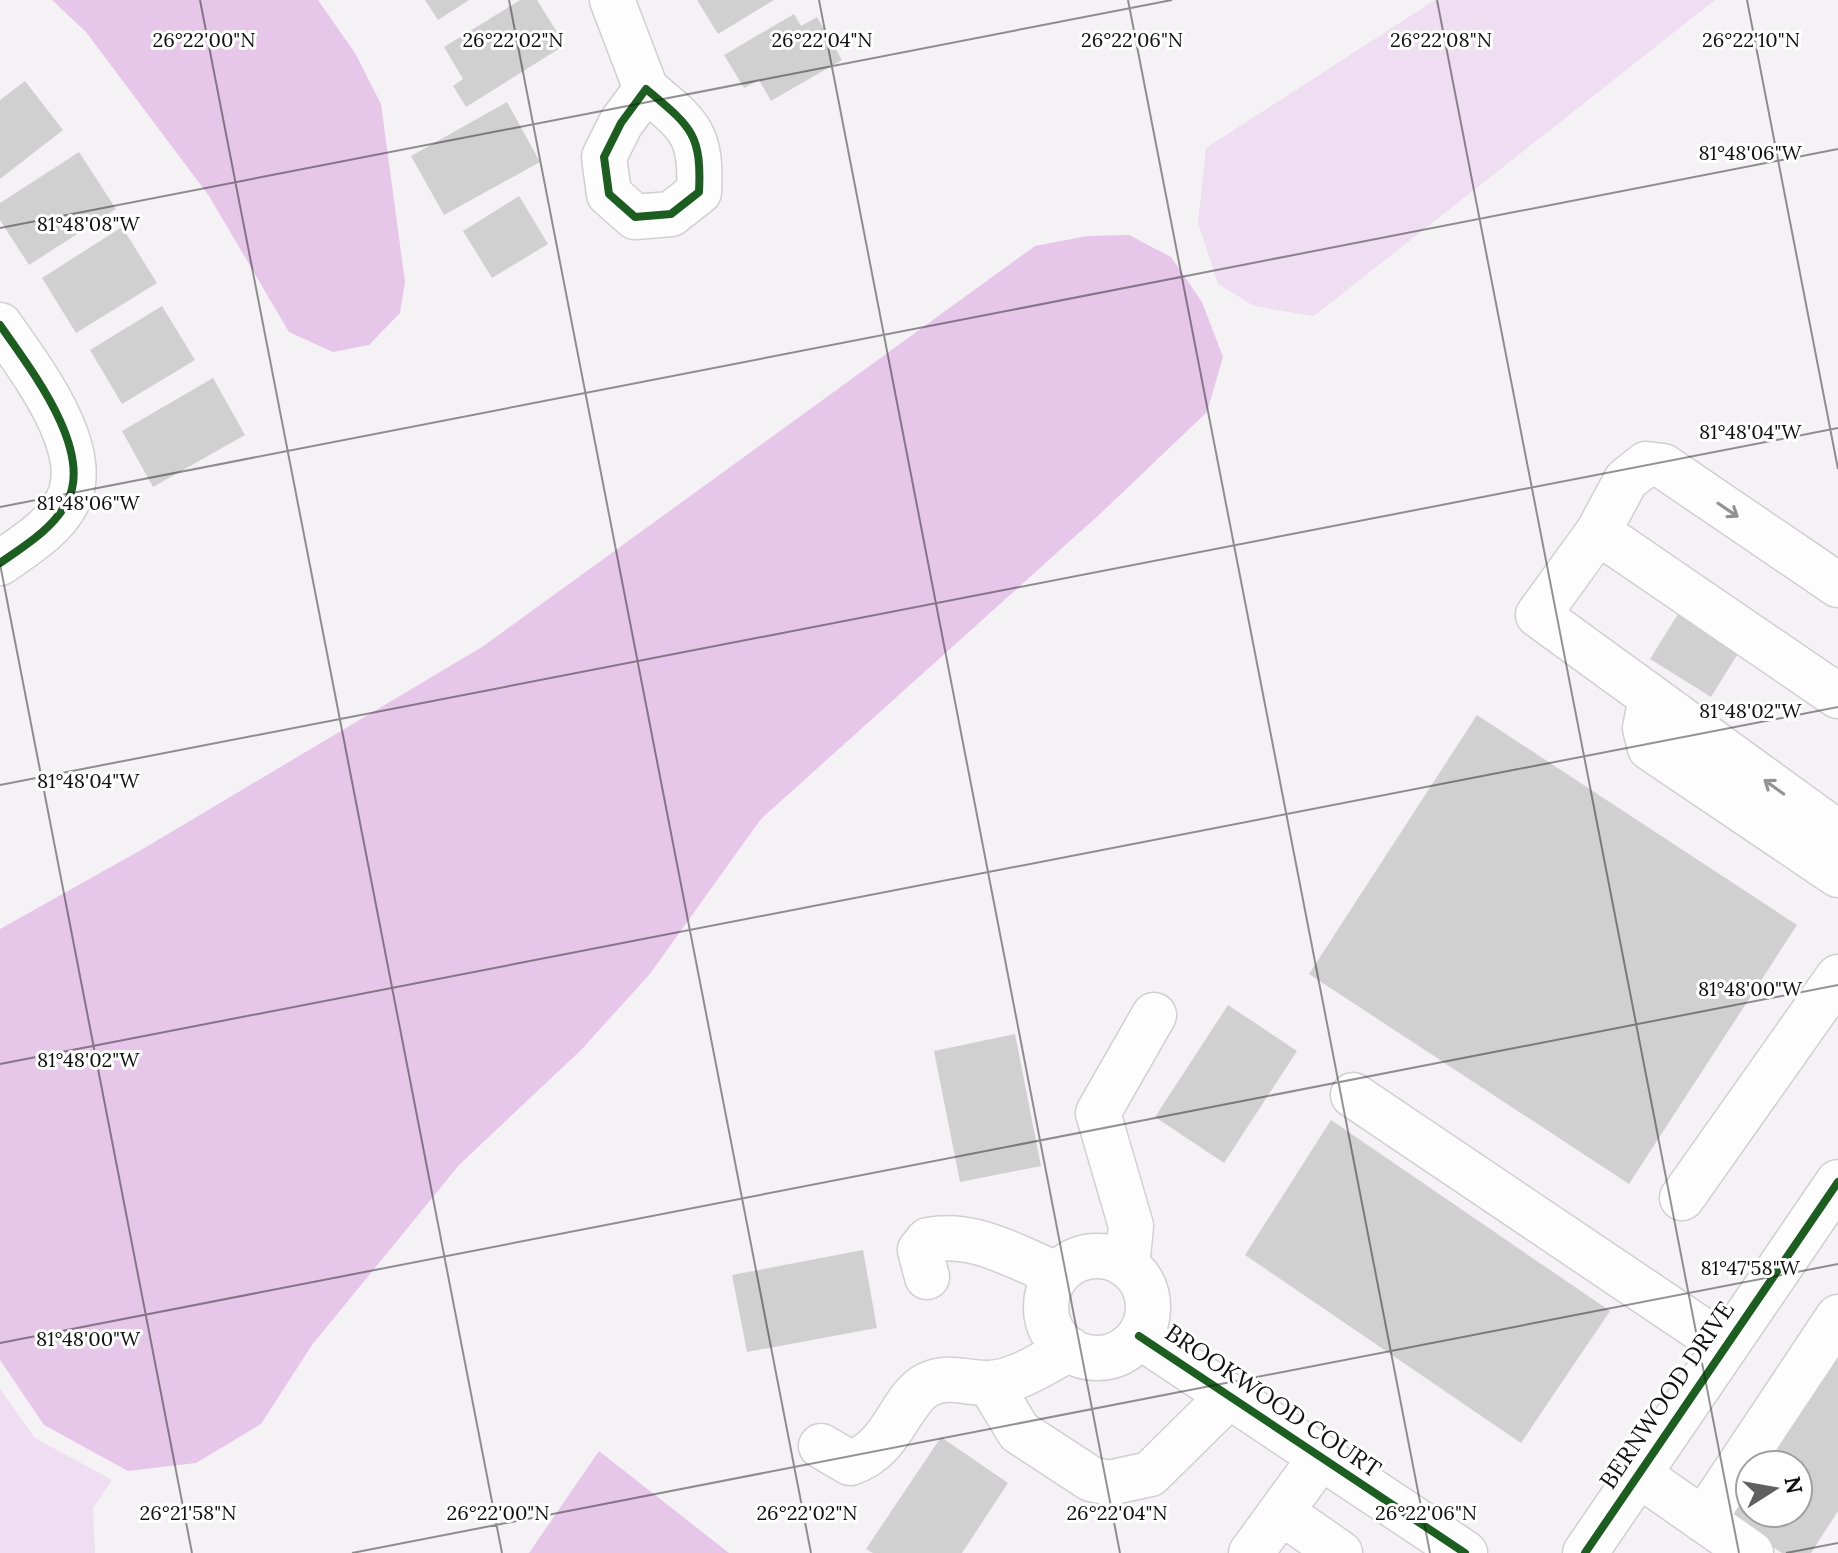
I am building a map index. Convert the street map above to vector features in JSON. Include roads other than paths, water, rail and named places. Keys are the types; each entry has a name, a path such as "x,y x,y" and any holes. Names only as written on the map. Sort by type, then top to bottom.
{"street":[{"path":"612,0 646,89"},
{"path":"0,325 47,394 64,427 73,463 69,500 45,530 0,563"},
{"path":"1838,585 1663,466 1646,464 1626,480 1598,532 1538,615 1838,833"},
{"path":"1598,532 1838,696"},
{"path":"1651,698 1645,728 1650,748 1838,875"},
{"path":"1682,1198 1833,998"},
{"path":"821,1446 850,1463 867,1457 924,1386 939,1380 990,1384 1029,1371 1069,1349 1048,1324 1045,1301 1057,1274 1087,1256 1110,1257 1127,1266 1131,1226 1098,1113 1154,1015"},
{"path":"1353,1095 1724,1345"},
{"name":"BERNWOOD DRIVE","path":"1585,1553 1724,1345 1825,1230 1838,1182"},
{"path":"927,1277 920,1250 928,1240 949,1236 971,1239 1057,1274"},
{"name":"BROOKWOOD COURT","path":"1069,1349 1095,1359 1113,1356 1139,1336 1146,1320 1148,1302 1142,1282 1127,1266"},
{"path":"1703,1520 1838,1317"},
{"name":"BROOKWOOD COURT","path":"1139,1336 1465,1553"},
{"path":"990,1384 1019,1432 1091,1479 1109,1483 1150,1474 1229,1396"},
{"path":"1251,1553 1321,1457"},
{"path":"1638,1474 1751,1553"},
{"path":"1281,1512 1340,1553"}]}
